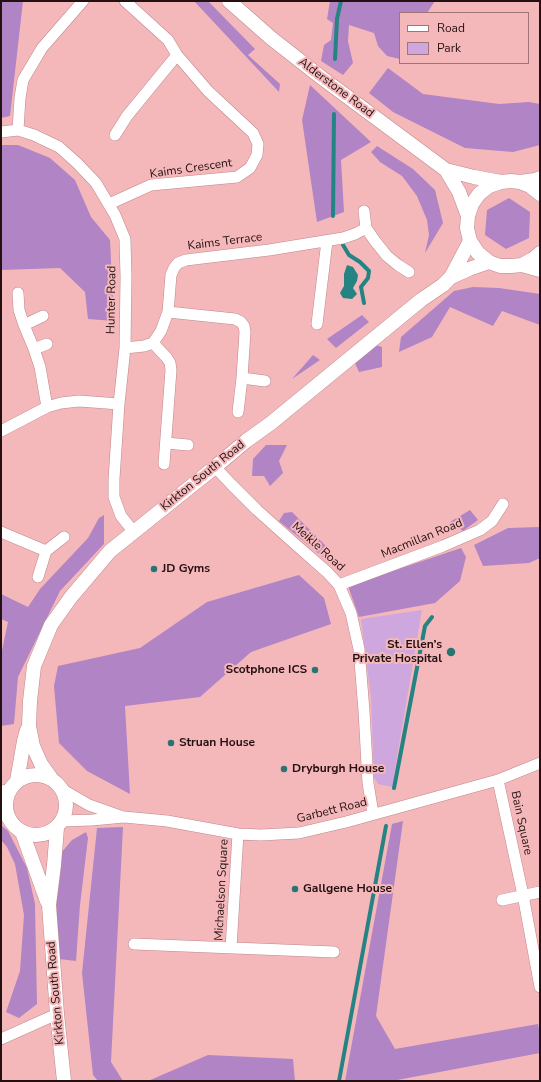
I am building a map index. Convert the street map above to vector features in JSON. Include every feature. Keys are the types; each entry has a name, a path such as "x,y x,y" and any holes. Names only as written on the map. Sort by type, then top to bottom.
{"street":[{"path":"18,130 23,80 42,48 84,1"},
{"name":"Kaims Crescent","path":"109,204 151,185 237,177 250,168 257,155 258,144 253,133 208,91 177,55 168,40 125,1"},
{"name":"Alderstone Road","path":"229,1 271,38 322,78 446,170 501,182 520,182 540,178"},
{"path":"115,135 127,116 177,55"},
{"name":"Hunter Road","path":"1,132 18,130 34,135 59,147 96,183 115,215 125,239 126,284 124,348 119,404 114,497 121,516 134,531"},
{"name":"Alderstone Road","path":"446,170 459,192 468,216"},
{"path":"501,182 489,186 479,194 472,204 468,216 467,228 470,240 478,253 489,262 500,266 522,265 533,260 540,253"},
{"path":"520,182 530,186 540,194"},
{"path":"364,211 366,228 374,241 387,256 409,272"},
{"name":"Kaims Terrace","path":"153,344 161,331 168,312 171,275 178,263 186,260 327,241 355,234 366,228"},
{"name":"Kirkton South Road","path":"9,787 28,726 34,666 51,625 71,597 110,551 246,441 271,423 421,300 443,285 451,277 470,240"},
{"path":"317,324 327,241"},
{"name":"Kirkton South Road","path":"451,277 489,262"},
{"path":"522,265 540,270"},
{"path":"18,294 19,310 40,367 47,407"},
{"path":"168,312 235,319 241,322 244,326 245,332 242,378 238,412"},
{"path":"24,325 43,316"},
{"path":"34,349 47,344"},
{"path":"124,348 153,344 170,363 171,370 164,464"},
{"path":"242,378 266,381"},
{"path":"1,431 47,407 61,403 79,401 119,404"},
{"path":"166,443 188,445"},
{"name":"Meikle Road","path":"215,467 257,510 322,567 339,585 351,613 359,649 368,783 374,814"},
{"name":"Macmillan Road","path":"339,585 443,546 480,530 492,521 503,504"},
{"path":"1,532 46,551"},
{"path":"38,577 46,551 64,537"},
{"name":"Kirkton South Road","path":"28,726 33,746 41,764 51,778"},
{"name":"Garbett Road","path":"60,824 124,817 166,821 238,834 299,834 498,780 540,763"},
{"path":"33,775 51,778 59,784 66,799 67,807 60,824 52,831 41,835 30,835 22,832 5,816 9,787 24,777 33,775"},
{"name":"Bain Square","path":"498,780 523,895 540,987"},
{"name":"Garbett Road","path":"63,790 89,805 124,817"},
{"name":"Kirkton South Road","path":"60,824 49,905 57,1014 64,1081"},
{"name":"Kirkton South Road","path":"22,832 49,905"},
{"name":"Michaelson Square","path":"231,948 238,834"},
{"path":"502,900 540,892"},
{"name":"Michaelson Square","path":"134,944 334,952"},
{"path":"1,1039 57,1014"}],"green space":[{"path":"422,610 392,787 378,784 374,777 371,698 361,619"}],"shaded area":[{"path":"1,1 23,1 10,116 1,118"},
{"path":"194,1 208,1 255,49 248,55 280,84 279,92"},
{"path":"330,1 435,1 428,12 399,12 399,59 387,56 378,46 374,33 349,25 348,41 353,63 343,75 321,61 324,45 331,40 333,23 327,19"},
{"path":"388,68 423,94 499,104 529,102 540,104 540,145 513,152 465,148 393,112 369,93"},
{"path":"310,85 371,142 341,160 344,212 317,222 302,120"},
{"path":"1,145 18,145 50,158 75,180 91,217 110,240 114,321 88,319 85,292 60,268 1,270"},
{"path":"377,146 413,169 435,190 443,223 425,253 429,235 427,220 417,196 402,176 380,162 371,152"},
{"path":"509,198 530,212 529,238 506,249 485,235 487,210"},
{"path":"473,287 499,288 540,294 540,325 502,311 493,326 450,307 432,337 399,352 401,337 454,291"},
{"path":"362,315 369,322 336,348 327,339"},
{"path":"376,345 382,347 382,367 359,372 355,363"},
{"path":"313,355 320,360 292,379"},
{"path":"266,445 287,445 279,461 283,473 270,486 264,476 252,476 253,459"},
{"path":"470,510 478,520 463,531 450,522"},
{"path":"292,512 329,549 330,555 324,558 279,521 284,513"},
{"path":"104,515 104,544 60,591 18,677 14,724 1,726 1,655 8,622 1,619 1,594 28,607 40,589 88,538 99,518"},
{"path":"540,527 540,558 529,563 483,566 474,545 508,528"},
{"path":"461,548 466,557 460,581 435,603 359,617 348,586"},
{"path":"299,575 324,598 331,624 251,652 200,697 125,706 130,794 87,771 59,743 54,686 58,666 140,648 207,602"},
{"path":"403,821 376,1016 395,1049 538,1024 540,1034 540,1053 392,1081 345,1081 392,824"},
{"path":"1,825 8,831 27,868 35,904 37,1004 19,1018 6,1012 20,971 24,915 15,864 7,847 1,840"},
{"path":"123,827 111,1062 123,1081 98,1081 93,1075 82,973 97,828"},
{"path":"86,832 88,838 80,905 76,961 59,959 56,902 61,853 72,840"},
{"path":"208,1055 293,1059 295,1081 148,1081"}],"water":[{"path":"347,265 353,267 358,275 357,281 353,288 357,294 352,299 343,298 340,293 344,286 344,274"}],"waterway":[{"path":"335,59 337,19 341,1"},
{"path":"333,216 334,114"},
{"path":"343,245 349,255 360,262 369,271 368,278 361,287 364,303"},
{"path":"394,788 425,626 432,617"},
{"path":"339,1081 386,826"}],"place":[{"name":"JD Gyms","path":"154,569"},
{"name":"St. Ellen’s Private Hospital","path":"451,652"},
{"name":"Scotphone ICS","path":"315,670"},
{"name":"Struan House","path":"171,743"},
{"name":"Dryburgh House","path":"284,769"},
{"name":"Gallgene House","path":"295,889"}]}
